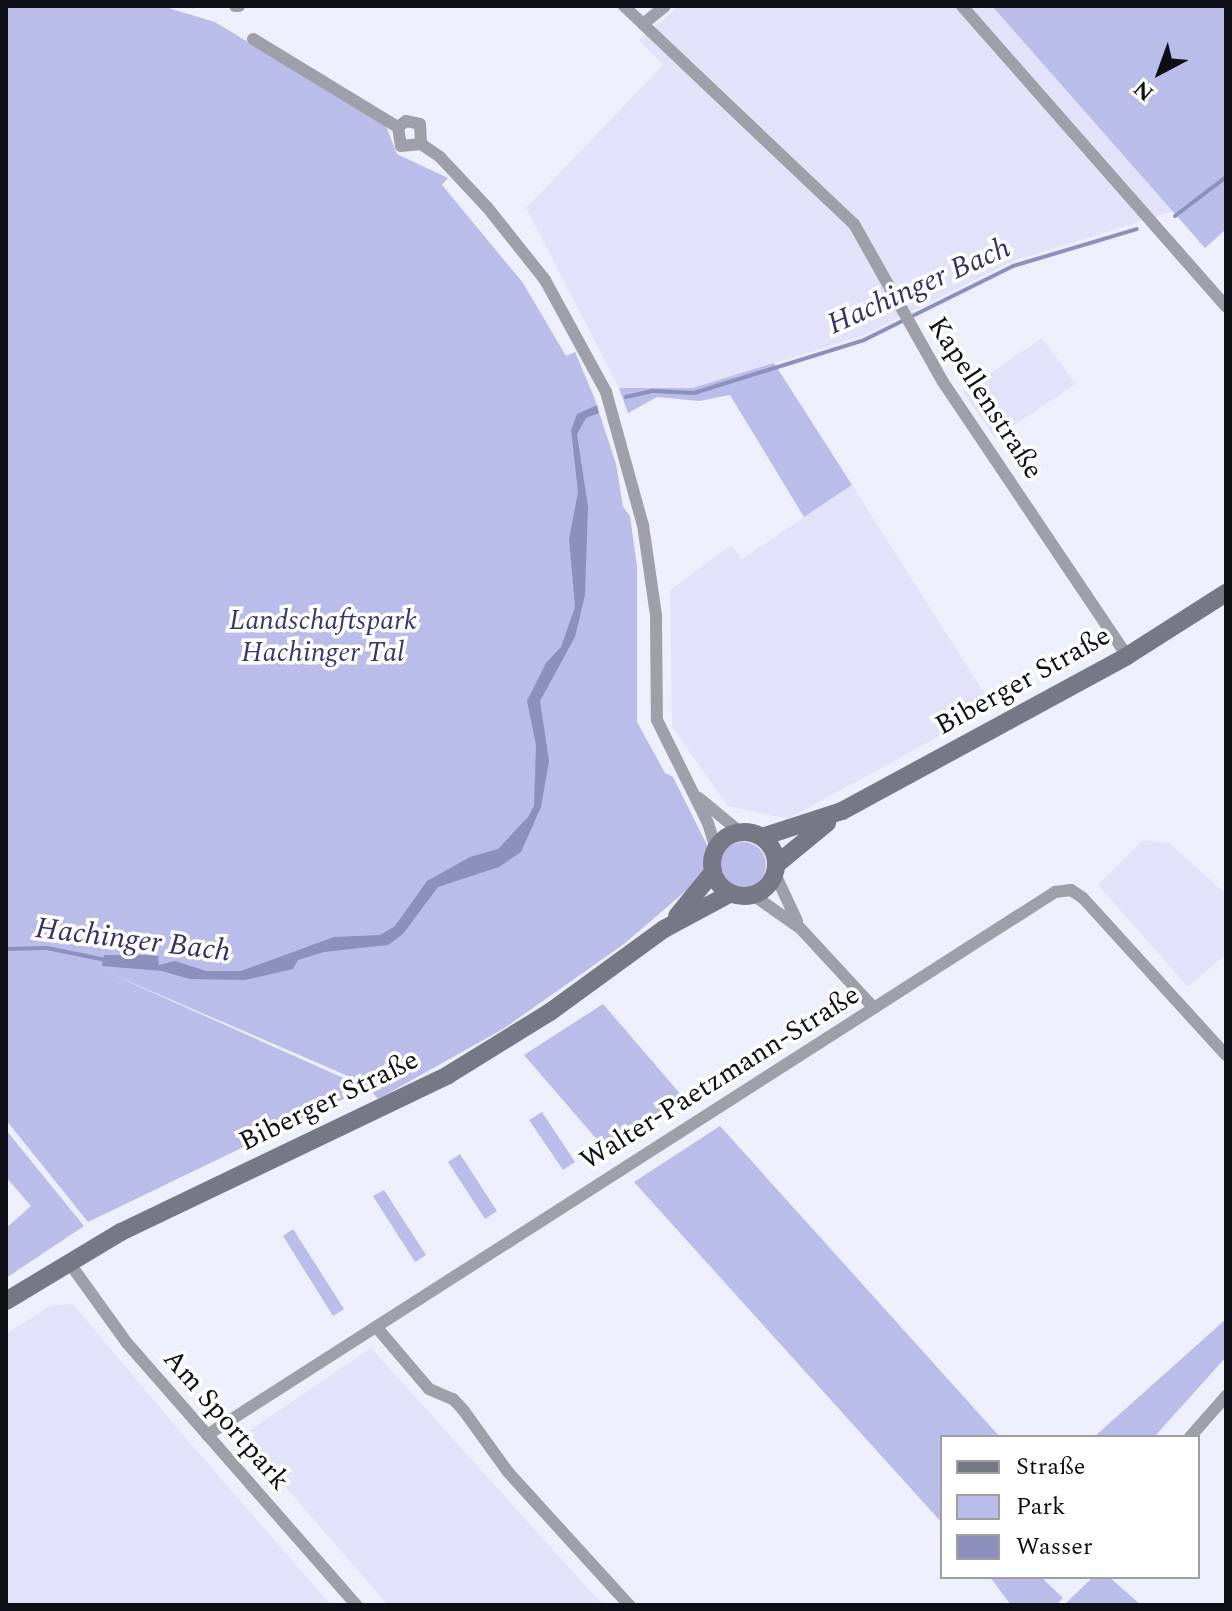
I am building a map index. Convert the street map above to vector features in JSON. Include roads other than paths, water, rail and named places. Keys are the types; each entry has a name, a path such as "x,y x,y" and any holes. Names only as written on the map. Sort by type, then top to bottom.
{"main road":[{"name":"Biberger Straße","path":"762,837 842,811 1127,656 1226,593"},
{"name":"Biberger Straße","path":"776,869 842,811"},
{"path":"740,832 762,837 776,869 753,895 731,893 713,872 716,849 740,832"},
{"name":"Biberger Straße","path":"664,929 713,872"},
{"name":"Biberger Straße","path":"6,1301 68,1261 448,1075 550,1012 664,929 731,893"}],"street":[{"name":"Kapellenstraße","path":"624,6 854,224 906,318 1127,656"},
{"path":"643,24 665,6"},
{"path":"962,6 1226,306"},
{"path":"253,39 398,127 401,146 421,144 440,157 487,207 545,280 606,392 643,525 656,615 657,720 716,849"},
{"path":"398,127 406,121 420,124 421,144"},
{"path":"692,791 740,832"},
{"path":"776,869 800,928"},
{"name":"Walter-Paetzmann-Straße","path":"207,1435 353,1339 378,1329 1047,896 1071,890 1226,1055"},
{"path":"753,895 800,928 874,1008"},
{"name":"Am Sportpark","path":"68,1261 127,1343 356,1605"},
{"path":"378,1329 429,1389 453,1399 464,1411 508,1472 629,1605"},
{"path":"1192,1435 1225,1398"}],"water":[{"path":"597,405 599,413 586,418 577,434 588,507 585,595 575,637 540,701 549,761 541,807 521,852 499,867 438,887 403,934 388,945 324,952 298,960 293,969 245,980 190,979 162,971 102,966 104,955 147,955 158,956 159,965 175,961 206,971 241,971 334,937 380,935 395,926 427,881 470,857 498,849 528,817 534,806 536,745 527,701 546,663 561,647 575,607 569,539 578,492 571,430 577,414"}],"waterway":[{"name":"Hachinger Bach","path":"1175,216 1226,177"},
{"name":"Hachinger Bach","path":"626,397 653,391 694,393 864,340 1013,266 1137,229"},
{"name":"Hachinger Bach","path":"6,949 47,948 106,960"}],"park label":[{"name":"Landschaftspark Hachinger Tal","path":"323,637"}]}
